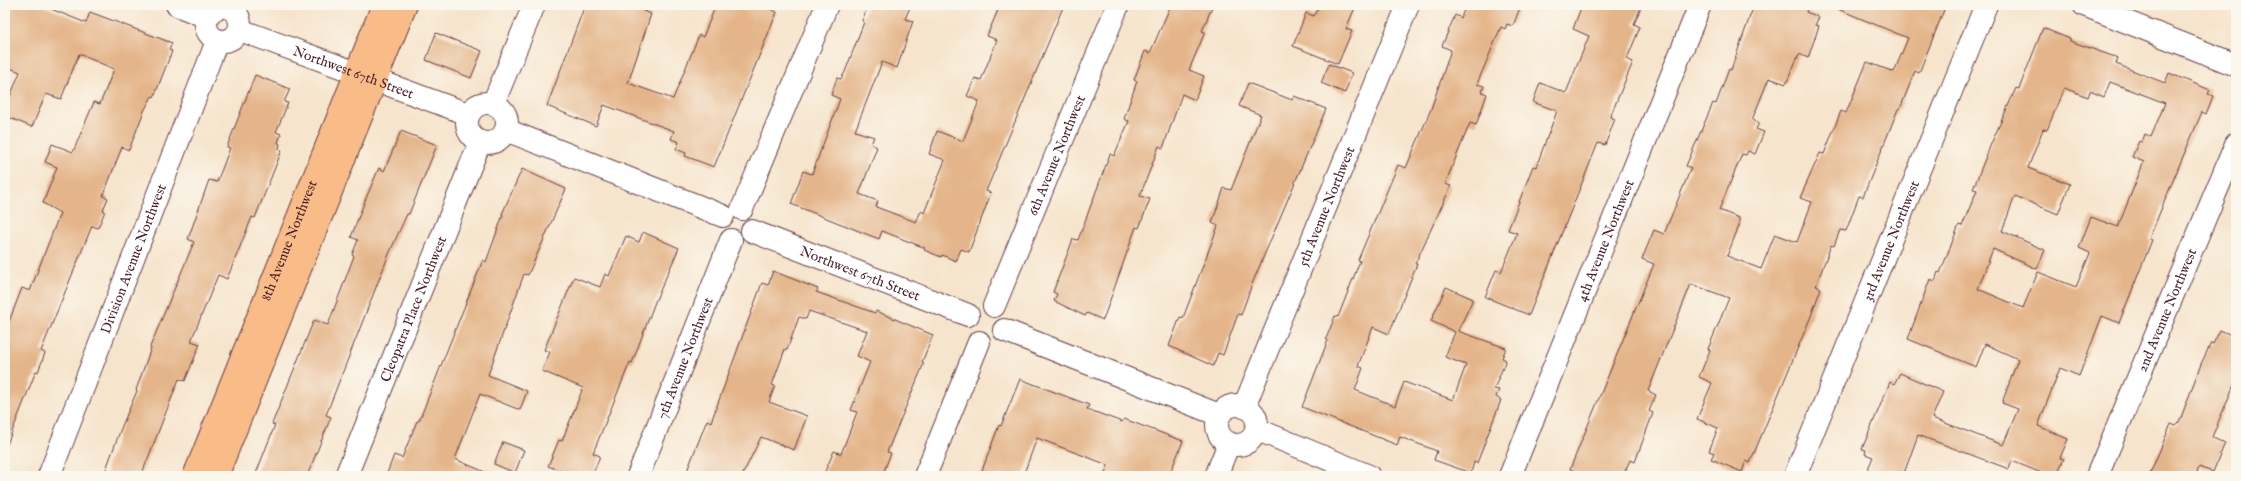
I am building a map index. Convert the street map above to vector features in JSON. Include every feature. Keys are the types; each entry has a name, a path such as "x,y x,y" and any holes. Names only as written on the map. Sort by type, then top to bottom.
{"main road":[{"name":"8th Avenue Northwest","path":"217,476 366,77 383,5"},
{"name":"8th Avenue Northwest","path":"194,476 366,77 406,5"}],"street":[{"path":"177,5 207,17"},
{"path":"494,104 534,5"},
{"path":"506,130 732,213 751,216 754,227 744,240 731,240 722,231 721,221 732,213 827,5"},
{"name":"6th Avenue Northwest","path":"994,306 1118,5"},
{"name":"5th Avenue Northwest","path":"1244,407 1408,5"},
{"name":"4th Avenue Northwest","path":"1510,476 1700,5"},
{"name":"3rd Avenue Northwest","path":"1795,476 1986,5"},
{"path":"2084,5 2236,65"},
{"path":"230,6 239,17 240,30 230,40 216,40 208,34 206,29 207,17 215,8 230,6"},
{"name":"Northwest 67th Street","path":"240,30 468,114"},
{"name":"Division Avenue Northwest","path":"49,476 216,40"},
{"path":"482,104 494,104 501,109 505,115 506,130 498,140 492,142 480,142 470,134 467,128 468,114 476,106 482,104"},
{"name":"Cleopatra Place Northwest","path":"346,476 480,142"},
{"name":"2nd Avenue Northwest","path":"2097,476 2236,144"},
{"name":"Northwest 67th Street","path":"752,231 968,315"},
{"name":"7th Avenue Northwest","path":"638,476 731,240"},
{"path":"981,305 994,306 1003,315 1005,321 1004,330 994,342 978,342 970,336 967,328 968,315 974,308 981,305"},
{"path":"1004,330 1219,415"},
{"path":"925,476 978,342"},
{"path":"1235,405 1244,407 1253,413 1256,429 1251,439 1245,443 1229,443 1222,439 1218,431 1217,421 1219,415 1228,407 1235,405"},
{"path":"1256,429 1369,476"},
{"path":"1216,476 1229,443"}],"building":[{"path":"5,5 41,5 86,23 90,12 172,43 169,50 172,51 154,97 152,96 144,111 129,150 122,147 103,196 108,198 103,210 105,211 98,228 92,226 41,351 45,353 38,372 36,371 6,447 5,332 22,288 30,291 60,213 43,203 57,167 45,162 52,144 73,152 94,102 100,104 114,69 79,54 61,99 46,94 32,127 5,116 5,109 20,72 5,66"},
{"path":"585,5 645,5 643,11 651,14 628,83 673,99 699,35 703,37 716,5 761,5 777,12 714,167 685,156 686,153 676,149 679,142 671,139 674,131 604,105 596,126 547,106"},
{"path":"868,5 911,5 905,19 913,21 897,68 882,62 855,131 874,137 871,144 877,147 859,194 878,201 876,207 916,222 921,211 924,213 945,160 929,154 937,131 963,141 979,101 967,96 975,78 981,80 997,40 987,36 1000,5 1064,5 986,191 991,193 969,252 961,249 956,261 942,255 941,257 924,250 925,248 882,231 879,239 791,204 803,171 812,174 840,99 831,95 837,78 841,79 845,72 864,22 862,21"},
{"path":"1171,5 1213,5 1202,31 1205,32 1189,70 1204,76 1195,100 1182,94 1163,148 1159,146 1140,196 1150,199 1139,228 1136,227 1103,320 1087,313 1085,316 1054,301 1057,294 1053,292 1073,239 1078,240 1110,154 1114,156 1129,121 1124,119 1137,81 1134,80 1145,51 1150,53"},
{"path":"1319,5 1356,5 1346,29 1352,31 1338,64 1293,46 1306,13 1314,16"},
{"path":"1463,5 1521,5 1513,26 1507,24 1505,29 1501,27 1477,84 1484,86 1482,92 1487,94 1476,125 1470,123 1445,184 1451,186 1415,264 1417,264 1389,334 1373,327 1358,366 1363,368 1355,390 1395,406 1404,382 1453,400 1466,365 1445,357 1455,332 1431,321 1446,287 1473,299 1458,331 1506,348 1502,358 1506,360 1494,389 1499,390 1496,397 1501,400 1477,463 1474,462 1471,473 1434,460 1437,451 1400,437 1397,445 1302,407 1328,340 1326,339 1335,316 1338,317 1360,261 1358,260 1398,165 1406,168 1431,109 1451,50 1442,46 1455,15 1461,18 1465,7"},
{"path":"1582,5 1642,5 1634,24 1640,27 1627,59 1633,62 1610,117 1615,119 1605,145 1598,143 1529,315 1485,297 1496,270 1501,272 1517,233 1508,230 1533,166 1536,167 1557,111 1533,102 1540,83 1566,93 1589,36 1573,29"},
{"path":"1754,5 1808,5 1806,12 1819,17 1815,25 1819,26 1808,58 1799,54 1786,84 1769,78 1752,120 1759,123 1756,129 1764,132 1755,154 1748,151 1746,155 1742,154 1719,210 1739,218 1739,226 1727,256 1761,269 1775,234 1797,242 1812,202 1800,198 1820,153 1824,154 1841,111 1846,113 1867,62 1894,72 1908,38 1828,5 1946,5 1919,73 1915,71 1900,109 1898,109 1863,197 1859,196 1846,231 1840,230 1834,246 1831,245 1816,286 1821,288 1811,316 1750,463 1746,461 1742,472 1711,459 1714,453 1709,451 1718,428 1697,419 1712,383 1699,377 1710,350 1708,349 1729,298 1691,284 1648,391 1656,395 1649,411 1653,413 1635,462 1630,460 1623,476 1586,476 1570,469 1654,264 1642,259 1654,230 1664,234 1691,168 1686,166 1713,103 1716,104 1729,69 1731,70"},
{"path":"2043,28 2070,39 2070,41 2118,58 2116,64 2165,83 2169,73 2210,90 2208,94 2213,96 2206,114 2202,112 2179,166 2149,239 2152,240 2119,323 2102,316 2079,376 2060,368 2038,426 2068,439 2060,458 2064,459 2056,476 2049,476 2012,461 2009,469 1918,435 1903,476 1865,476 1873,457 1865,454 1866,450 1862,449 1890,382 1894,384 1900,373 1943,392 1932,418 2003,445 2018,409 2002,403 2018,359 1985,344 1976,367 1908,339 1930,279 1935,281 1938,272 1940,273 1959,225 1962,226 1977,190 1973,189 1991,144 2016,88 2019,89","holes":["2110,82 2165,103 2151,137 2145,134 2142,142 2139,141 2132,157 2144,162 2118,227 2091,217 2079,248 2090,253 2076,287 2038,272 2023,308 1978,289 1993,249 2037,269 2045,250 2002,231 2015,196 2058,214 2070,184 2028,168 2043,129 2047,130 2064,88 2088,97 2090,91 2104,97"]},
{"path":"436,33 482,51 471,78 426,60"},
{"path":"1329,64 1352,73 1345,93 1321,83"},
{"path":"255,75 290,89 284,102 288,103 276,132 281,134 278,143 280,144 279,149 282,150 255,218 252,217 227,279 218,275 191,341 200,344 185,381 179,379 141,476 106,476 108,470 106,469 137,391 136,390 151,348 150,347 194,242 188,239 209,180 217,182 230,148 227,147"},
{"path":"1248,83 1292,100 1294,96 1326,109 1252,284 1241,315 1238,314 1223,355 1218,353 1213,366 1169,346 1180,317 1183,318 1218,226 1212,223 1224,188 1231,190 1261,115 1239,106"},
{"path":"401,131 437,145 409,214 407,214 389,254 326,415 331,417 307,476 255,476 275,425 272,424 314,320 328,325 354,256 352,255 358,240 351,237 379,168 384,171"},
{"path":"522,169 566,189 528,275 524,274 488,375 527,391 520,410 480,394 455,459 494,476 386,476 394,455 402,458 417,421 419,421 483,260 486,262 503,215 502,214"},
{"path":"643,232 679,248 655,302 632,363 630,362 593,453 600,456 592,476 574,476 548,466 559,440 562,441 583,388 542,371 550,352 544,350 574,277 600,287 605,274 609,276 626,236 639,242"},
{"path":"773,271 818,289 816,292 875,313 876,311 933,335 922,362 924,363 887,452 891,453 882,476 823,476 834,451 841,454 857,412 851,410 870,362 857,356 867,331 809,311 806,319 799,317 787,350 785,349 772,385 775,386 769,402 807,416 794,450 761,437 742,476 685,476 707,420 711,422 762,283 768,285"},
{"path":"2220,330 2236,337 2236,380 2212,437 2225,443 2213,472 2199,467 2196,476 2149,476 2171,424 2176,426 2179,423 2201,364 2211,343 2213,344"},
{"path":"1020,379 1089,405 1087,409 1122,422 1124,419 1183,441 1169,476 1104,476 1108,465 1037,438 1023,476 980,476 999,425 1001,426"},
{"path":"503,442 524,450 515,473 494,464"}]}
